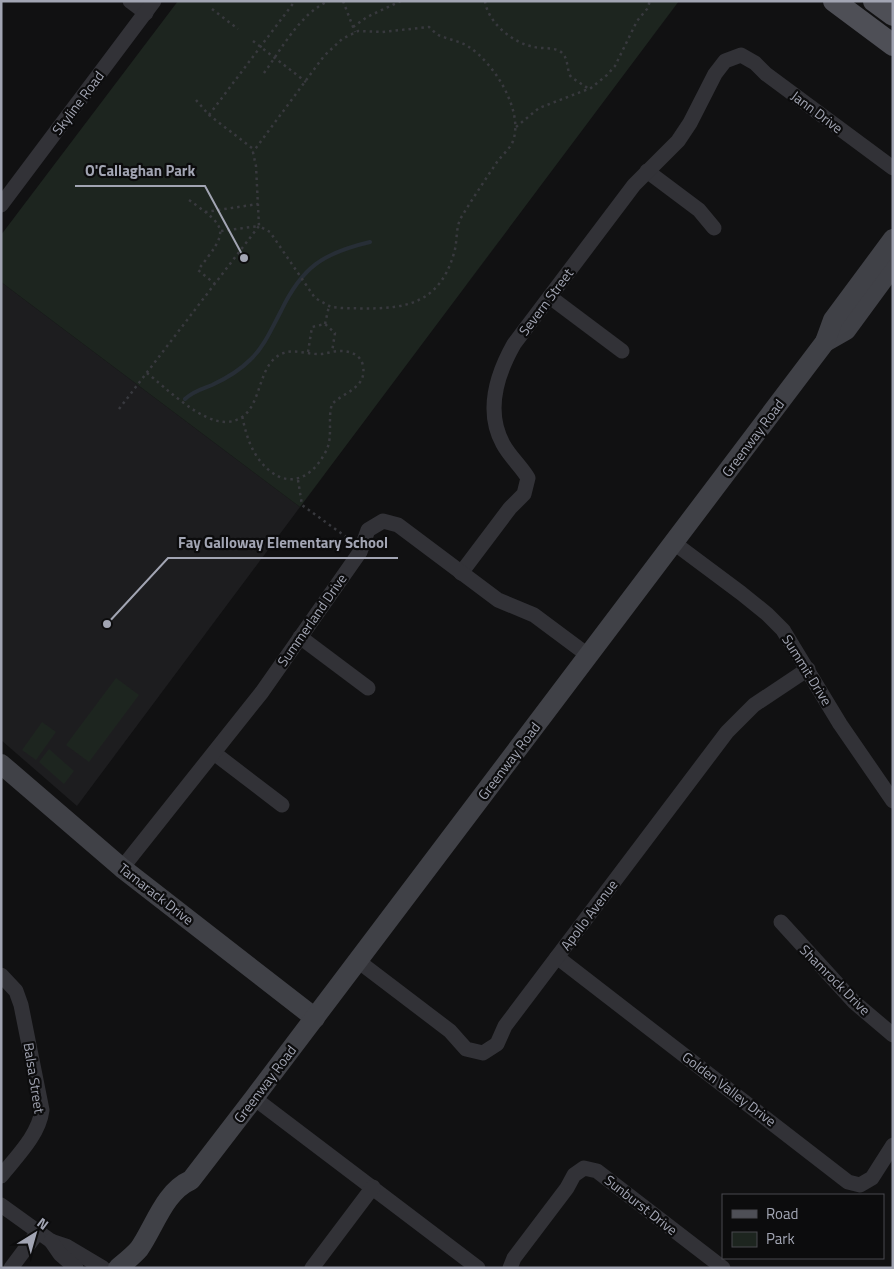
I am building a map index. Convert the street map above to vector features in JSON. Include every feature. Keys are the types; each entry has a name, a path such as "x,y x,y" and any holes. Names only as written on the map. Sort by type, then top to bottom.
{"main road":[{"path":"834,1 893,45"},
{"path":"838,1 861,8 893,31"},
{"path":"874,1 893,15"}],"street":[{"path":"130,1 150,7"},
{"name":"Skyline Road","path":"1,205 150,7"},
{"name":"Jann Drive","path":"741,55 755,63 766,74 893,168"},
{"name":"Severn Street","path":"461,573 510,508 524,494 528,478 502,442 494,412 496,385 501,366 514,344 647,171 678,140 715,74 725,61 741,55"},
{"path":"647,171 699,210 714,228"},
{"name":"Greenway Road","path":"118,1268 139,1248 170,1197 182,1184 191,1180 254,1098 826,342 833,320 893,239"},
{"name":"Greenway Road","path":"826,342 846,330 893,267"},
{"path":"550,297 622,351"},
{"name":"Summerland Drive","path":"122,868 262,692 360,552 368,530 383,521 398,525 498,600 534,615 589,656"},
{"name":"Summit Drive","path":"674,543 767,614 783,630 840,724 893,801"},
{"path":"300,637 368,688"},
{"name":"Apollo Avenue","path":"358,961 450,1031 466,1049 483,1053 497,1044 505,1026 732,727 772,691 808,669"},
{"path":"214,753 282,805"},
{"name":"Tamarack Drive","path":"1,764 122,868 315,1018"},
{"name":"Shamrock Drive","path":"782,922 854,1002 893,1035"},
{"name":"Golden Valley Drive","path":"557,957 848,1182 860,1184 872,1178 893,1145"},
{"name":"Balsa Street","path":"1,975 16,991 22,1005 42,1110 41,1120 36,1130 1,1176"},
{"path":"254,1098 478,1268"},
{"name":"Sunburst Drive","path":"510,1268 514,1258 567,1188 574,1175 584,1168 597,1171 723,1268"},
{"name":"Greenway Road","path":"140,1268 156,1238 191,1191 191,1180"},
{"path":"312,1268 373,1187"},
{"path":"1,1205 51,1241 66,1246 103,1268"},
{"path":"11,1268 38,1232"},
{"path":"51,1241 60,1254 76,1268"}],"path":[{"path":"209,115 295,1"},
{"path":"264,74 301,24 319,7 329,1"},
{"path":"343,1 355,32"},
{"path":"353,27 367,17 401,1"},
{"path":"484,1 495,22 508,34 528,46 560,51 566,58 571,77 589,89"},
{"path":"516,127 539,108 589,89 615,66 633,27 650,1"},
{"path":"212,9 238,29"},
{"path":"221,231 259,226 270,232 315,298 329,306 341,308 390,308 417,303 425,298 441,279 454,253 460,219 498,160 510,147 516,127 514,110 508,94 484,61 470,48 450,38 439,36 429,27 355,32 342,39 329,51 253,152"},
{"path":"253,41 306,82"},
{"path":"119,409 259,226 256,166 253,152 209,115 196,100"},
{"path":"189,200 217,222 221,231 219,242 198,270 215,284"},
{"path":"206,212 258,204"},
{"path":"325,324 329,306"},
{"path":"325,324 335,333 332,352"},
{"path":"308,353 312,327 325,324"},
{"path":"147,373 186,404 211,419 229,422 242,415 255,400 267,368 275,358 289,352 349,351 360,358 363,364 362,380 358,386 332,404 330,438 325,454 311,471 298,480 285,479 276,475 261,462 249,440 242,415"},
{"path":"298,480 302,505 349,539"}],"shaded area":[{"path":"1,282 300,507 77,806 1,740"}],"green space":[{"path":"178,1 679,1 300,507 1,282 1,235"},
{"path":"116,678 139,695 89,762 66,745"},
{"path":"42,722 56,732 36,760 22,750"},
{"path":"49,749 74,771 64,784 39,762"}],"waterway":[{"path":"185,399 194,392 227,377 255,355 264,343 297,283 316,264 339,251 370,242"}],"place":[{"name":"O'Callaghan Park","path":"244,258"},
{"name":"Fay Galloway Elementary School","path":"107,624"}]}
